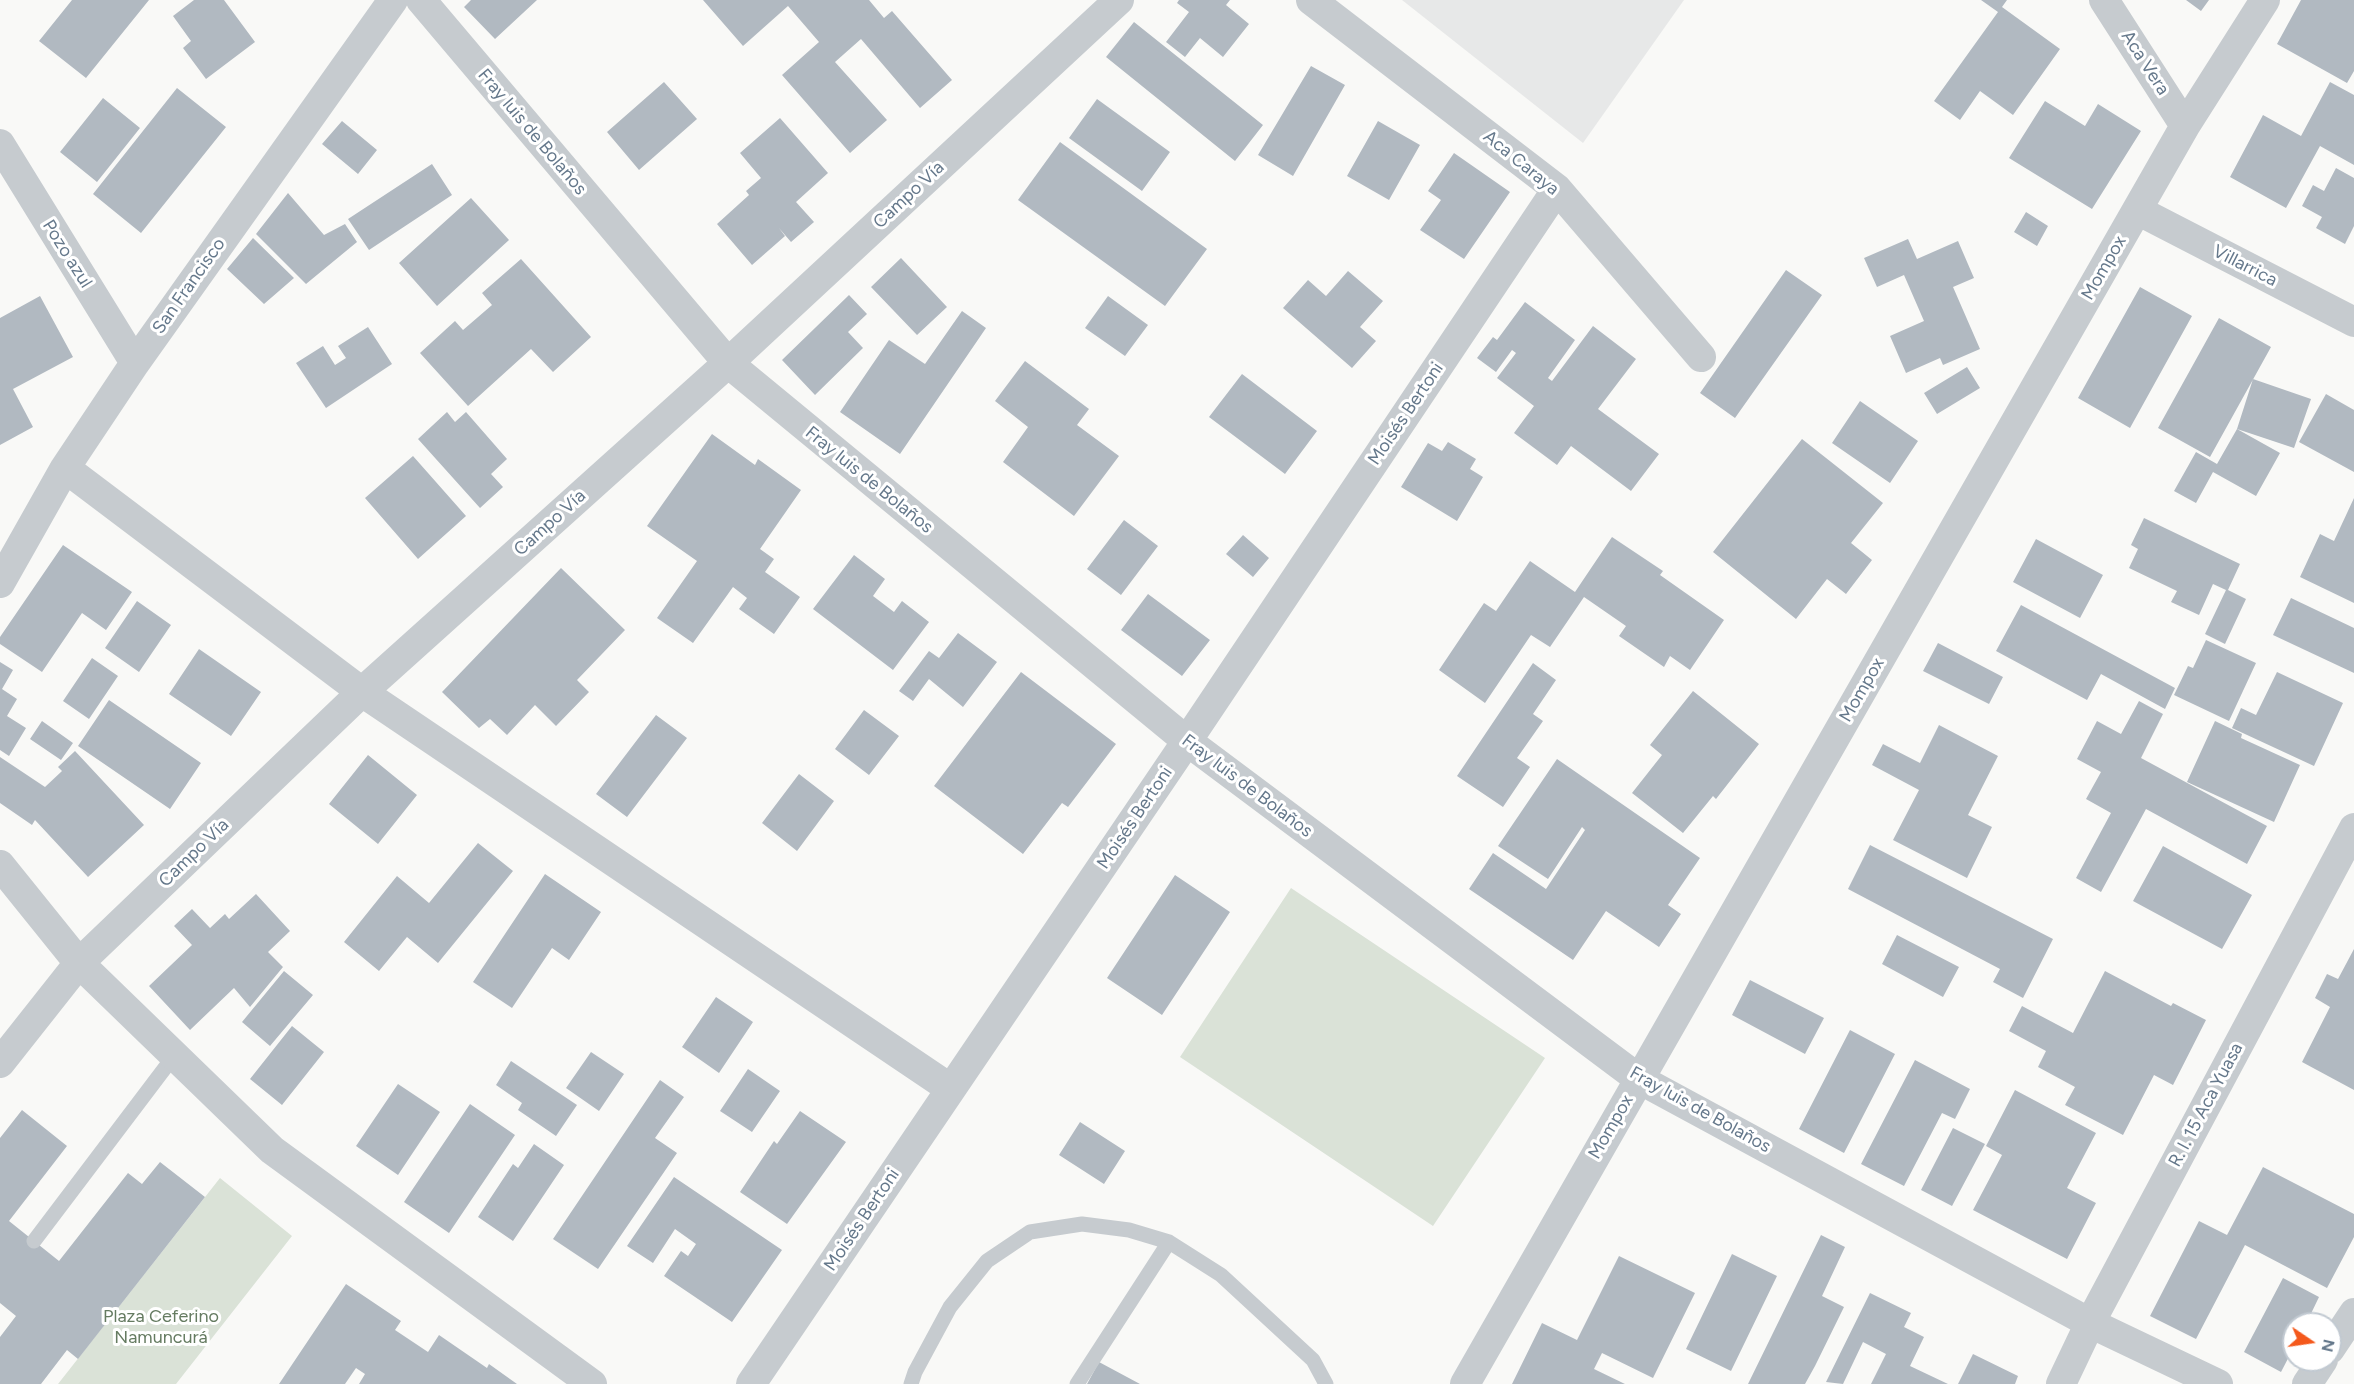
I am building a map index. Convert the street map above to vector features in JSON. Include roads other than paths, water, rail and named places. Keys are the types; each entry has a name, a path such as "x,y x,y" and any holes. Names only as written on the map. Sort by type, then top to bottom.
{"street":[{"name":"San Francisco","path":"0,583 65,468 135,363 393,0"},
{"name":"Fray luis de Bolaños","path":"421,0 728,363 1187,741 1639,1079 2090,1323 2218,1384"},
{"name":"Campo Vía","path":"0,1063 79,963 362,692 728,363 1119,0"},
{"name":"Aca Caraya","path":"1311,0 1557,189 1701,357"},
{"name":"Aca Vera","path":"2104,0 2185,126"},
{"name":"Mompox","path":"1465,1384 2185,126 2265,0"},
{"name":"Pozo azul","path":"0,144 135,363"},
{"name":"Moisés Bertoni","path":"751,1384 1187,741 1557,189"},
{"name":"Villarrica","path":"2137,210 2354,322"},
{"path":"65,468 362,692 951,1089"},
{"name":"R. I. 15 Aca Yuasa","path":"2061,1384 2090,1323 2354,828"},
{"path":"0,865 79,963 272,1150 592,1384"},
{"path":"2342,1331 2354,1313"}],"lane":[{"path":"34,1241 174,1056"},
{"path":"912,1384 915,1372 950,1307 987,1261 1030,1232 1082,1224 1129,1230 1169,1242 1221,1275 1313,1360 1326,1384"},
{"path":"1077,1384 1169,1242"}],"park label":[{"name":"Plaza Ceferino Namuncurá","path":"161,1327"}]}
